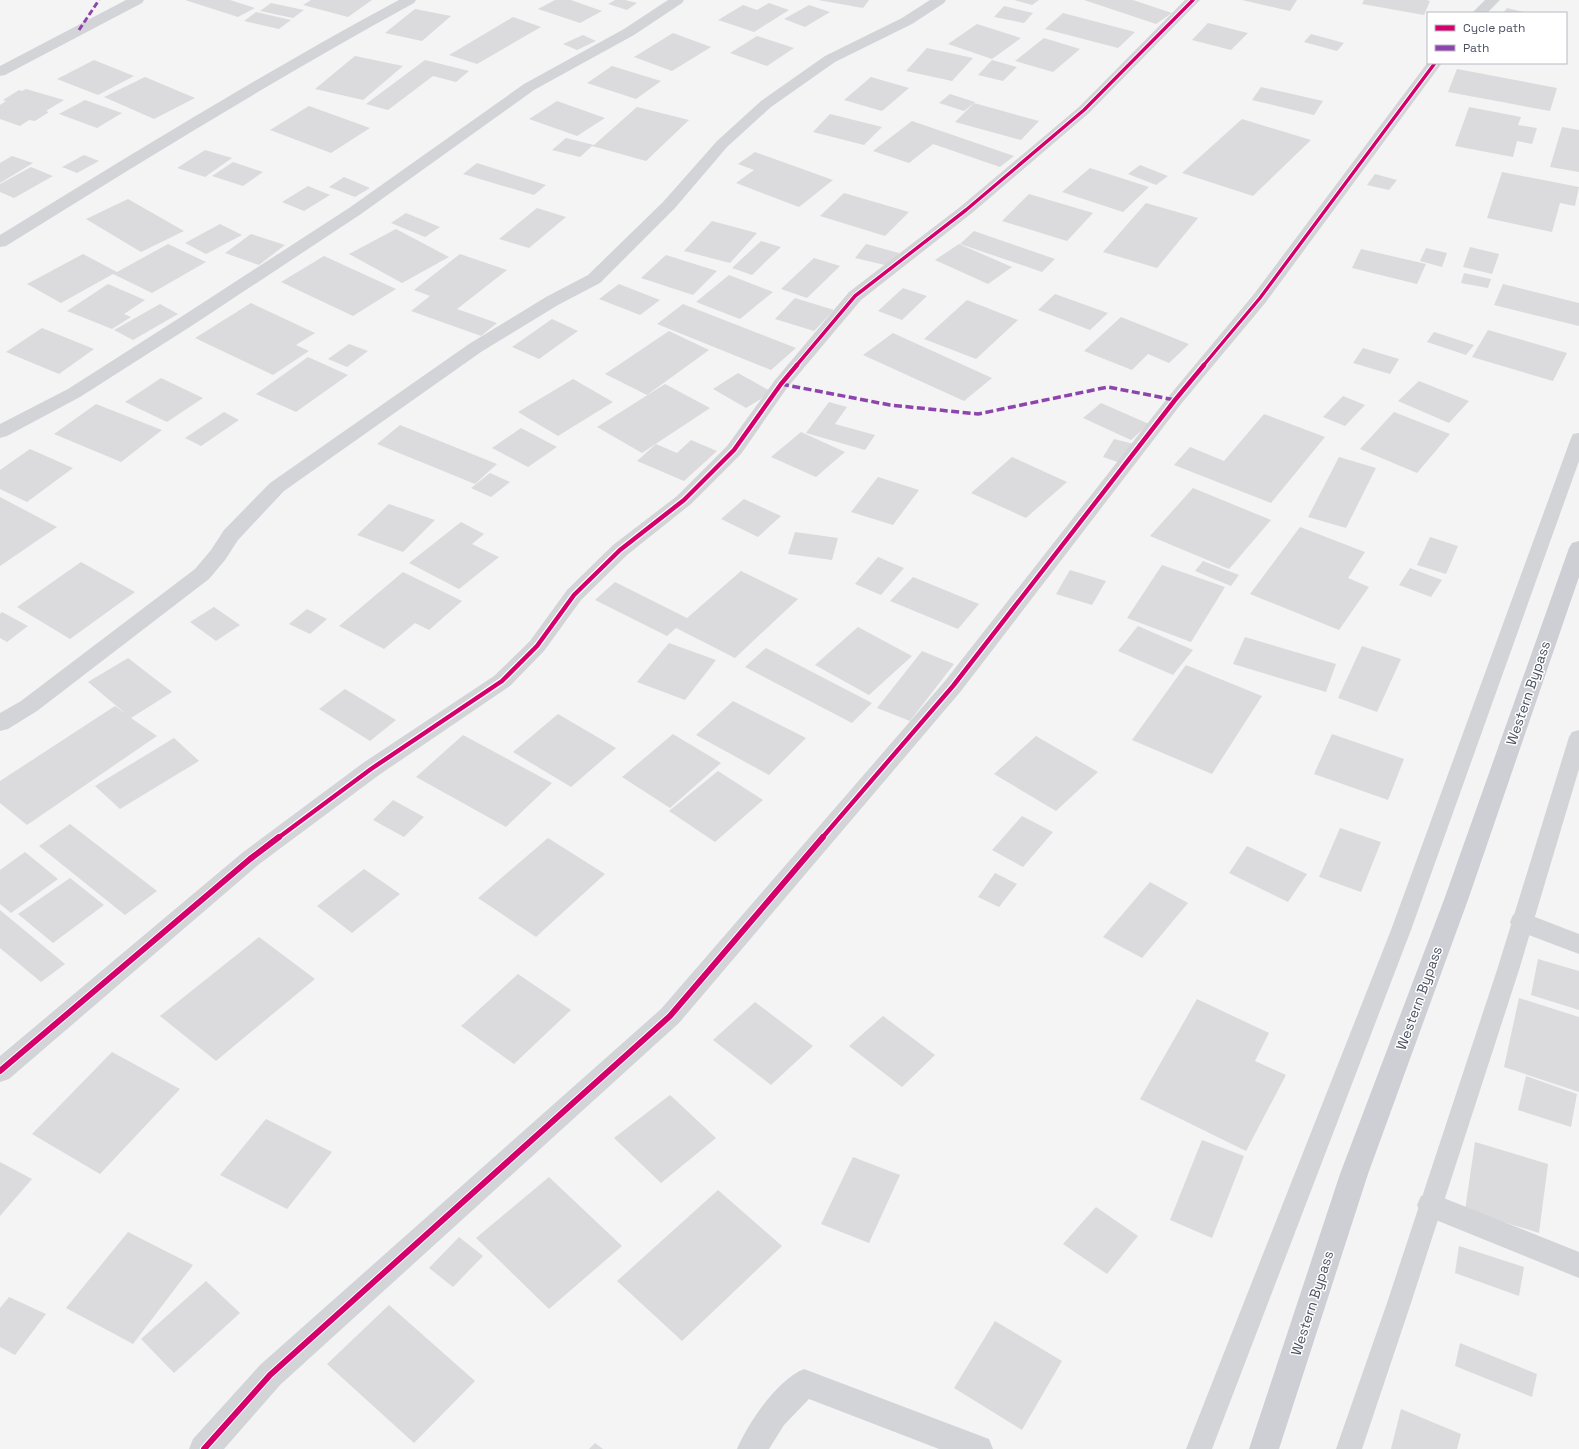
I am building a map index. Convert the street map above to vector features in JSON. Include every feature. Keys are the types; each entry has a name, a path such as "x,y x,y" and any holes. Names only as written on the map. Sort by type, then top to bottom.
{"main road":[{"name":"Western Bypass","path":"1264,1449 1354,1174 1457,897 1579,548"}],"street":[{"path":"0,72 138,0"},
{"path":"0,242 202,118 337,39 409,0"},
{"path":"0,432 74,393 177,328 355,211 529,87 629,32 677,0"},
{"path":"0,723 29,706 202,574 218,555 231,535 277,487 475,348 552,301 594,279 669,205 722,144 766,104 830,59 907,21 939,0"},
{"path":"0,1071 250,859 371,769 502,681 538,646 574,595 620,550 684,500 734,450 781,384 855,296 966,210 1084,110 1193,0"},
{"path":"1480,12 1493,0"},
{"path":"204,1449 270,1375 670,1016 953,686 1175,400 1260,298 1434,64"},
{"path":"1522,922 1579,944"},
{"path":"1431,1205 1579,1265"},
{"path":"752,1449 774,1415 804,1383 978,1449"}],"lane":[{"path":"1199,1449 1401,930 1579,438"},
{"path":"1350,1449 1431,1205 1522,922 1579,737"}],"building":[{"path":"185,0 230,0 255,8 238,17"},
{"path":"311,0 372,0 348,17 303,5"},
{"path":"555,0 571,0 602,11 580,23 538,9"},
{"path":"615,0 625,0 637,3 627,10 608,4"},
{"path":"818,0 869,0 863,8"},
{"path":"1014,0 1039,0 1032,5"},
{"path":"1084,0 1133,0 1172,13 1156,24"},
{"path":"1242,0 1297,0 1290,11"},
{"path":"1364,0 1430,1 1424,15 1362,4"},
{"path":"271,3 304,10 293,18 260,11"},
{"path":"769,3 789,10 754,32 718,20 743,5 757,10"},
{"path":"809,5 830,12 805,27 784,19"},
{"path":"1004,6 1033,13 1024,23 994,17"},
{"path":"1507,8 1524,12 1504,12"},
{"path":"415,9 451,16 422,41 385,33"},
{"path":"256,12 291,20 279,29 244,21"},
{"path":"1063,13 1135,32 1118,48 1045,29"},
{"path":"513,17 541,27 477,64 449,55"},
{"path":"1208,23 1248,33 1231,50 1192,40"},
{"path":"977,24 1021,38 992,59 948,44"},
{"path":"673,33 711,47 672,71 634,57"},
{"path":"1311,34 1344,43 1337,51 1304,42"},
{"path":"583,35 596,41 577,50 563,44"},
{"path":"757,36 794,48 767,66 730,53"},
{"path":"1044,38 1080,49 1053,72 1015,61"},
{"path":"927,48 973,58 952,81 906,71"},
{"path":"355,56 403,66 363,100 315,89"},
{"path":"94,60 134,76 98,95 57,79"},
{"path":"425,60 469,71 456,82 433,76 388,110 366,104"},
{"path":"992,60 1017,67 1003,81 978,75"},
{"path":"612,66 661,81 636,99 587,83"},
{"path":"1457,69 1557,88 1550,111 1448,92"},
{"path":"145,77 195,98 154,119 104,97"},
{"path":"871,77 909,88 882,111 844,100"},
{"path":"1261,87 1323,101 1314,115 1252,100"},
{"path":"26,89 64,100 46,111 49,112 35,121 29,120 20,126 0,119 0,105 6,101 3,100 19,90 22,91"},
{"path":"950,94 975,102 964,111 939,103"},
{"path":"85,100 122,113 97,128 59,114"},
{"path":"557,101 605,118 577,136 529,119"},
{"path":"974,103 1039,121 1021,140 955,122"},
{"path":"309,106 370,128 331,153 270,130"},
{"path":"637,107 689,120 646,161 592,146 580,157 552,150 566,138 594,145"},
{"path":"1469,107 1521,117 1518,125 1537,128 1532,144 1517,141 1513,157 1455,146"},
{"path":"830,114 882,127 864,145 813,132"},
{"path":"1242,119 1311,140 1253,196 1182,173"},
{"path":"912,121 1014,156 1000,167 933,144 909,163 873,151"},
{"path":"1562,127 1579,130 1579,172 1550,167"},
{"path":"205,150 232,158 205,177 177,168"},
{"path":"755,152 833,180 799,207 736,183 754,170 738,164"},
{"path":"84,155 99,161 77,173 62,167"},
{"path":"12,156 33,163 0,183 0,163"},
{"path":"233,162 263,172 243,186 212,176"},
{"path":"477,163 546,185 534,195 463,174"},
{"path":"1140,165 1168,176 1156,185 1128,174"},
{"path":"31,167 53,176 14,198 0,192 0,184"},
{"path":"1090,168 1149,187 1123,212 1062,192"},
{"path":"1502,172 1579,187 1575,206 1560,203 1552,232 1487,218"},
{"path":"1375,174 1397,180 1389,190 1367,185"},
{"path":"344,177 370,188 355,197 329,187"},
{"path":"308,186 330,195 304,211 282,202"},
{"path":"844,193 909,212 885,236 820,216"},
{"path":"1029,194 1093,213 1067,241 1002,221"},
{"path":"128,199 184,231 141,252 86,219"},
{"path":"1146,203 1198,218 1157,268 1103,252"},
{"path":"537,208 566,217 529,248 499,239"},
{"path":"406,213 440,227 425,237 391,223"},
{"path":"712,221 757,233 730,263 684,251"},
{"path":"220,224 242,235 206,254 185,243"},
{"path":"396,229 449,257 402,283 349,254"},
{"path":"974,231 1055,259 1042,272 960,244"},
{"path":"251,234 285,245 259,265 225,253"},
{"path":"761,241 781,247 752,275 732,268"},
{"path":"168,244 206,262 152,293 113,274 61,303 27,284 83,254 117,272"},
{"path":"866,244 899,253 889,266 855,258"},
{"path":"959,244 1012,267 988,284 935,260"},
{"path":"1470,247 1499,254 1492,274 1463,267"},
{"path":"1426,248 1447,253 1442,267 1420,261"},
{"path":"1361,249 1426,264 1417,284 1352,268"},
{"path":"460,254 507,270 457,309 497,323 481,336 411,311 430,296 414,290"},
{"path":"666,255 717,271 693,295 641,278"},
{"path":"324,256 396,289 353,316 281,282"},
{"path":"814,258 840,266 807,298 781,289"},
{"path":"1464,273 1491,279 1488,288 1461,283"},
{"path":"729,275 773,292 740,319 696,302"},
{"path":"108,284 145,300 124,314 131,317 112,329 67,311"},
{"path":"619,284 660,300 640,315 599,299"},
{"path":"1503,284 1579,303 1579,326 1494,305"},
{"path":"903,288 927,296 902,320 878,311"},
{"path":"1055,294 1108,313 1090,330 1038,310"},
{"path":"795,298 834,310 814,331 775,319"},
{"path":"967,300 1018,320 976,359 924,339"},
{"path":"251,303 315,333 296,345 309,351 273,375 195,338"},
{"path":"160,304 178,314 133,340 114,330"},
{"path":"683,304 796,348 771,370 657,324"},
{"path":"1121,317 1189,344 1169,363 1148,354 1132,370 1084,351"},
{"path":"552,319 578,331 539,359 512,347"},
{"path":"42,328 94,349 59,374 6,352"},
{"path":"1488,330 1567,353 1553,381 1472,357"},
{"path":"669,331 709,350 647,395 605,374"},
{"path":"1434,332 1474,345 1466,355 1427,342"},
{"path":"893,333 992,378 964,401 863,355"},
{"path":"349,344 368,351 347,367 328,359"},
{"path":"1363,348 1399,359 1390,374 1353,363"},
{"path":"308,357 348,375 296,412 256,394"},
{"path":"738,373 772,392 746,408 713,389"},
{"path":"161,378 203,398 167,422 125,402"},
{"path":"573,379 613,402 558,436 518,412"},
{"path":"1419,381 1469,401 1449,423 1398,401"},
{"path":"665,384 710,408 642,453 597,427"},
{"path":"1343,396 1365,405 1345,426 1323,417"},
{"path":"829,402 847,407 835,424 875,435 865,450 806,433"},
{"path":"1101,403 1149,424 1131,440 1083,418"},
{"path":"96,404 162,430 121,462 54,434"},
{"path":"224,412 239,420 201,446 185,438"},
{"path":"1394,412 1450,434 1417,473 1360,449"},
{"path":"1264,414 1325,437 1271,503 1174,465 1190,447 1224,461"},
{"path":"400,425 497,464 475,484 377,444"},
{"path":"521,428 557,447 528,467 492,448"},
{"path":"801,432 845,452 816,477 771,457"},
{"path":"1114,439 1138,445 1126,465 1103,457"},
{"path":"691,440 717,451 684,481 637,461 656,444 677,453"},
{"path":"30,449 73,468 27,502 0,489 0,470"},
{"path":"1012,457 1067,482 1026,518 971,493"},
{"path":"1339,457 1376,468 1346,528 1308,517"},
{"path":"490,473 510,482 491,497 471,488"},
{"path":"878,477 919,490 893,525 851,512"},
{"path":"1193,488 1271,520 1229,569 1150,536"},
{"path":"0,497 57,527 0,566"},
{"path":"744,499 781,516 758,537 721,519"},
{"path":"389,504 435,520 403,552 357,535"},
{"path":"461,522 484,534 472,544 499,557 459,589 409,563"},
{"path":"1300,527 1365,552 1348,578 1369,587 1339,630 1250,594"},
{"path":"795,532 838,538 832,560 788,554"},
{"path":"1430,537 1458,546 1446,574 1417,565"},
{"path":"878,557 904,568 881,595 855,584"},
{"path":"1203,561 1239,575 1231,586 1195,571"},
{"path":"81,562 135,592 70,639 17,607"},
{"path":"1162,565 1225,587 1191,642 1127,618"},
{"path":"1410,568 1442,580 1431,597 1399,585"},
{"path":"1070,570 1106,581 1092,605 1056,594"},
{"path":"741,571 798,599 735,658 676,628 667,636 595,600 615,582 687,618"},
{"path":"403,572 462,601 429,630 415,623 384,649 339,626"},
{"path":"913,577 979,604 958,629 890,601"},
{"path":"214,607 240,625 216,641 190,622"},
{"path":"307,609 327,619 310,634 289,624"},
{"path":"2,612 28,626 7,642 0,638 0,614"},
{"path":"1138,626 1193,650 1173,675 1118,651"},
{"path":"858,627 912,656 869,695 815,665"},
{"path":"1245,637 1336,664 1326,692 1233,664"},
{"path":"669,643 716,660 685,700 637,682"},
{"path":"1362,646 1401,659 1377,712 1338,698"},
{"path":"766,648 872,703 852,723 745,667"},
{"path":"922,651 954,664 910,721 877,708"},
{"path":"128,658 172,692 131,718 157,736 27,825 0,803 0,781 115,706 126,714 88,682"},
{"path":"1186,665 1262,696 1212,774 1132,740"},
{"path":"345,689 396,720 370,741 319,709"},
{"path":"733,701 806,738 769,775 696,735"},
{"path":"558,714 616,748 571,787 513,752"},
{"path":"673,734 721,763 670,808 622,777"},
{"path":"1332,734 1404,759 1388,800 1314,774"},
{"path":"463,735 552,783 506,827 416,777"},
{"path":"1036,736 1098,772 1056,811 994,774"},
{"path":"174,738 199,761 120,809 95,786"},
{"path":"718,771 763,800 715,842 669,811"},
{"path":"393,800 424,817 404,837 373,820"},
{"path":"1022,816 1053,832 1023,867 992,850"},
{"path":"70,824 157,891 125,915 39,846"},
{"path":"1340,828 1381,842 1361,892 1319,877"},
{"path":"548,838 605,874 536,937 478,898"},
{"path":"1247,846 1307,874 1288,902 1229,873"},
{"path":"25,852 58,879 11,913 0,904 0,870"},
{"path":"364,869 400,894 352,933 317,906"},
{"path":"995,873 1017,884 999,907 978,897"},
{"path":"70,878 104,905 53,943 18,914"},
{"path":"1150,882 1188,903 1142,958 1103,937"},
{"path":"0,910 65,964 41,982 0,948"},
{"path":"259,937 315,979 216,1061 160,1016"},
{"path":"1538,959 1579,971 1579,1010 1531,995"},
{"path":"518,974 571,1010 514,1064 461,1026"},
{"path":"1519,998 1579,1017 1579,1092 1504,1067"},
{"path":"1197,999 1269,1033 1255,1061 1286,1075 1246,1151 1140,1099"},
{"path":"755,1002 813,1046 771,1085 713,1040"},
{"path":"883,1016 935,1055 902,1087 849,1046"},
{"path":"112,1052 180,1089 100,1174 32,1134"},
{"path":"1526,1076 1577,1094 1571,1127 1518,1110"},
{"path":"670,1095 716,1138 661,1183 614,1138"},
{"path":"266,1119 332,1152 287,1209 220,1175"},
{"path":"1202,1140 1244,1156 1212,1238 1170,1220"},
{"path":"1475,1142 1548,1164 1539,1233 1465,1210"},
{"path":"853,1157 900,1175 869,1243 821,1224"},
{"path":"0,1162 32,1179 0,1216"},
{"path":"549,1177 622,1246 549,1309 476,1238"},
{"path":"718,1190 782,1246 682,1341 617,1281"},
{"path":"1096,1207 1138,1236 1107,1274 1063,1244"},
{"path":"128,1232 193,1265 133,1344 66,1308"},
{"path":"459,1237 483,1256 453,1287 429,1268"},
{"path":"1459,1246 1524,1267 1519,1296 1455,1273"},
{"path":"206,1281 240,1313 174,1373 141,1339"},
{"path":"9,1297 46,1314 15,1355 0,1347 0,1308"},
{"path":"389,1305 475,1381 414,1443 327,1364"},
{"path":"995,1321 1062,1361 1022,1430 954,1388"},
{"path":"1460,1343 1537,1374 1532,1397 1455,1366"},
{"path":"1401,1409 1461,1434 1457,1449 1391,1449"},
{"path":"595,1443 603,1449 589,1449"}],"marked path":[{"path":"79,30 99,0"},
{"path":"781,384 890,405 978,414 1108,387 1175,400"}],"cycle path":[{"path":"0,1071 250,859 371,769 502,681 537,646 574,595 620,550 684,500 734,450 781,384 855,296 966,210 1084,110 1193,0"},
{"path":"204,1449 270,1375 670,1016 953,686 1175,400 1260,298 1434,64"}]}
